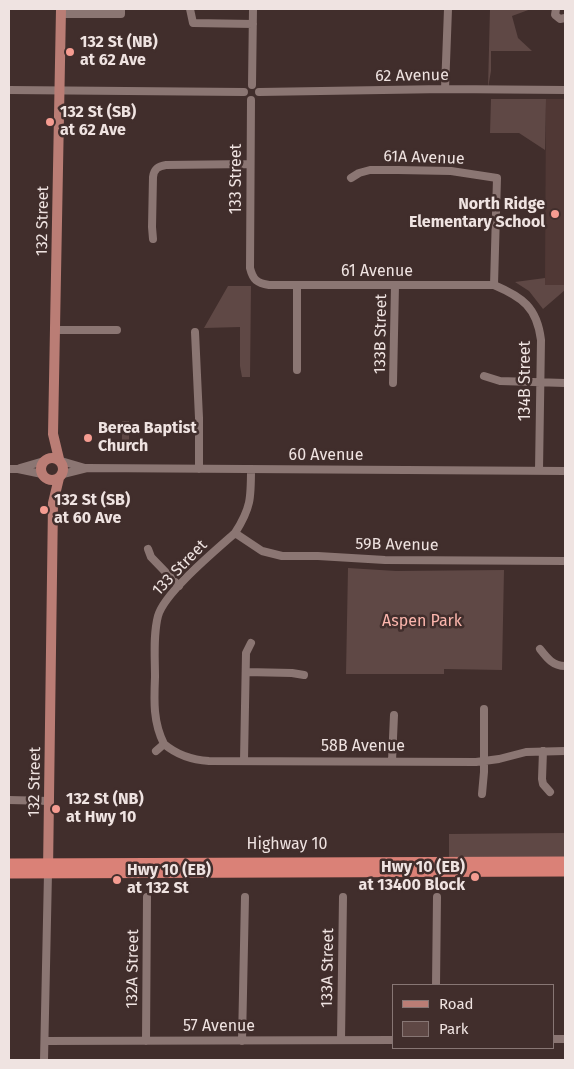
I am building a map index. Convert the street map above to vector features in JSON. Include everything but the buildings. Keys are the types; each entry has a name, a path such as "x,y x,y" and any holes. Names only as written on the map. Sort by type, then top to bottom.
{"highway":[{"name":"Highway 10","path":"9,874 48,868 565,862"},
{"name":"Highway 10","path":"9,864 48,868 565,871"}],"main road":[{"name":"132 Street","path":"60,11 53,434 60,460"},
{"name":"132 Street","path":"44,461 53,434"},
{"path":"51,457 60,460 64,467 61,476 49,480 43,475 41,467 44,461 51,457"},
{"name":"132 Street","path":"43,475 53,503"},
{"name":"132 Street","path":"48,868 53,503 61,476"}],"street":[{"path":"190,9 192,23 253,24"},
{"path":"252,85 253,9"},
{"path":"445,89 448,9"},
{"path":"556,9 556,15 560,19 565,18"},
{"path":"60,11 121,12"},
{"path":"252,85 256,86 259,92 256,98 251,100 246,97 244,92 247,86 252,85"},
{"name":"62 Avenue","path":"259,92 445,89 565,90"},
{"path":"9,90 244,92"},
{"name":"133 Street","path":"251,100 250,268 252,277 260,284"},
{"path":"153,239 153,180 157,168 166,165 250,164"},
{"name":"61A Avenue","path":"350,178 359,172 380,170 450,171 497,178 494,285"},
{"name":"61 Avenue","path":"260,284 298,286 494,285"},
{"name":"133B Street","path":"394,383 395,285"},
{"name":"134B Street","path":"494,285 512,292 523,299 539,326 539,470"},
{"path":"297,370 298,286"},
{"path":"56,330 117,330"},
{"path":"195,332 199,469"},
{"path":"484,376 500,381 565,383"},
{"name":"60 Avenue","path":"60,460 87,468 565,470"},
{"path":"18,469 44,461"},
{"name":"60 Avenue","path":"61,476 87,468"},
{"path":"9,469 18,469 43,475"},
{"name":"133 Street","path":"164,744 156,726 155,715 156,624 162,605 234,532 248,510 251,469"},
{"name":"59B Avenue","path":"234,532 262,551 282,556 385,560 565,560"},
{"path":"148,549 151,557 179,586"},
{"path":"244,760 246,653 251,644"},
{"path":"540,649 548,659 559,666 565,666"},
{"path":"246,672 304,675"},
{"path":"482,794 484,709"},
{"path":"392,761 394,715"},
{"path":"156,751 164,744"},
{"name":"58B Avenue","path":"164,744 180,754 196,759 244,760 484,762 526,752 565,751"},
{"path":"543,751 542,779 543,784 550,792"},
{"path":"9,800 50,801"},
{"name":"132 Street","path":"44,1060 48,868"},
{"name":"132A Street","path":"146,1041 148,897"},
{"path":"242,1040 245,897"},
{"name":"133A Street","path":"341,1040 343,897"},
{"path":"436,984 437,898"},
{"name":"57 Avenue","path":"45,1042 392,1040"}],"shaded area":[{"name":"North Ridge Elementary School","path":"546,99 565,99 565,285 545,285"}],"green space":[{"path":"490,9 531,9 512,16 518,38 532,51 491,51 491,71 488,88"},
{"path":"491,99 546,99 545,150 519,133 490,133"},
{"path":"545,278 545,285 565,285 565,290 543,309 529,291 515,282"},
{"path":"228,286 251,286 250,377 242,377 240,366 240,327 204,328"},
{"path":"122,421 129,421 129,444 122,443"},
{"name":"Aspen Park","path":"348,568 396,571 504,570 502,670 444,669 444,674 346,674"},
{"path":"565,833 565,858 449,857 449,834"}],"place":[{"name":"132 St (NB) at 62 Ave","path":"70,52"},
{"name":"132 St (SB) at 62 Ave","path":"50,122"},
{"name":"North Ridge Elementary School","path":"555,214"},
{"name":"Berea Baptist Church","path":"88,438"},
{"name":"132 St (SB) at 60 Ave","path":"44,510"},
{"name":"132 St (NB) at Hwy 10","path":"56,809"},
{"name":"Hwy 10 (EB) at 13400 Block","path":"475,877"},
{"name":"Hwy 10 (EB) at 132 St","path":"117,880"}]}
